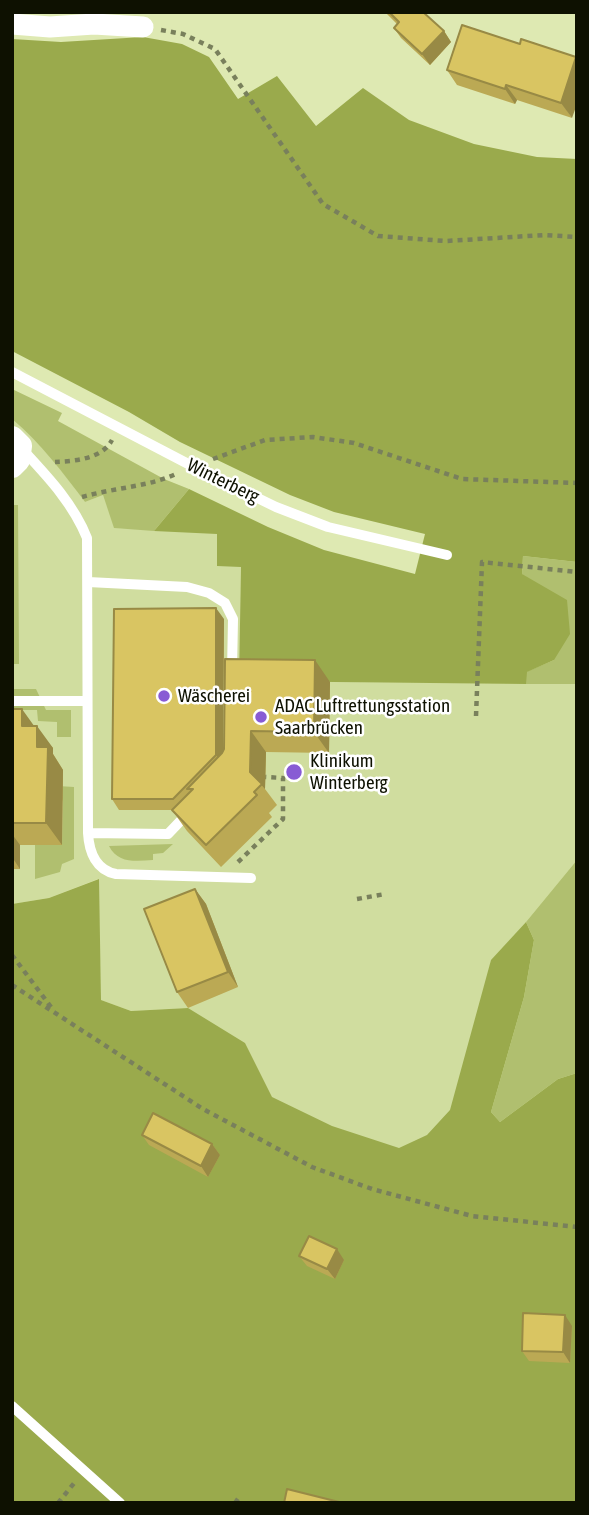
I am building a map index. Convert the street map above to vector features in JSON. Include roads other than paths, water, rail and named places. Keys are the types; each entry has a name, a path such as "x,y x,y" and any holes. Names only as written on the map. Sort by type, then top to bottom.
{"street":[{"path":"12,24 50,27 94,24 143,27"}],"lane":[{"name":"Winterberg","path":"12,372 276,507 328,527 447,555"},
{"path":"15,450 43,470 80,522 86,538 88,833 94,859 101,869 116,874 251,878"},
{"path":"88,582 187,587 209,593 225,603 233,619 232,687"},
{"path":"12,701 87,701"},
{"path":"88,833 168,834 195,806"},
{"path":"12,1406 120,1503"}],"place":[{"name":"Wäscherei","path":"164,696"},
{"name":"ADAC Luftrettungsstation Saarbrücken","path":"261,717"},
{"name":"Klinikum Winterberg","path":"294,772"}]}
